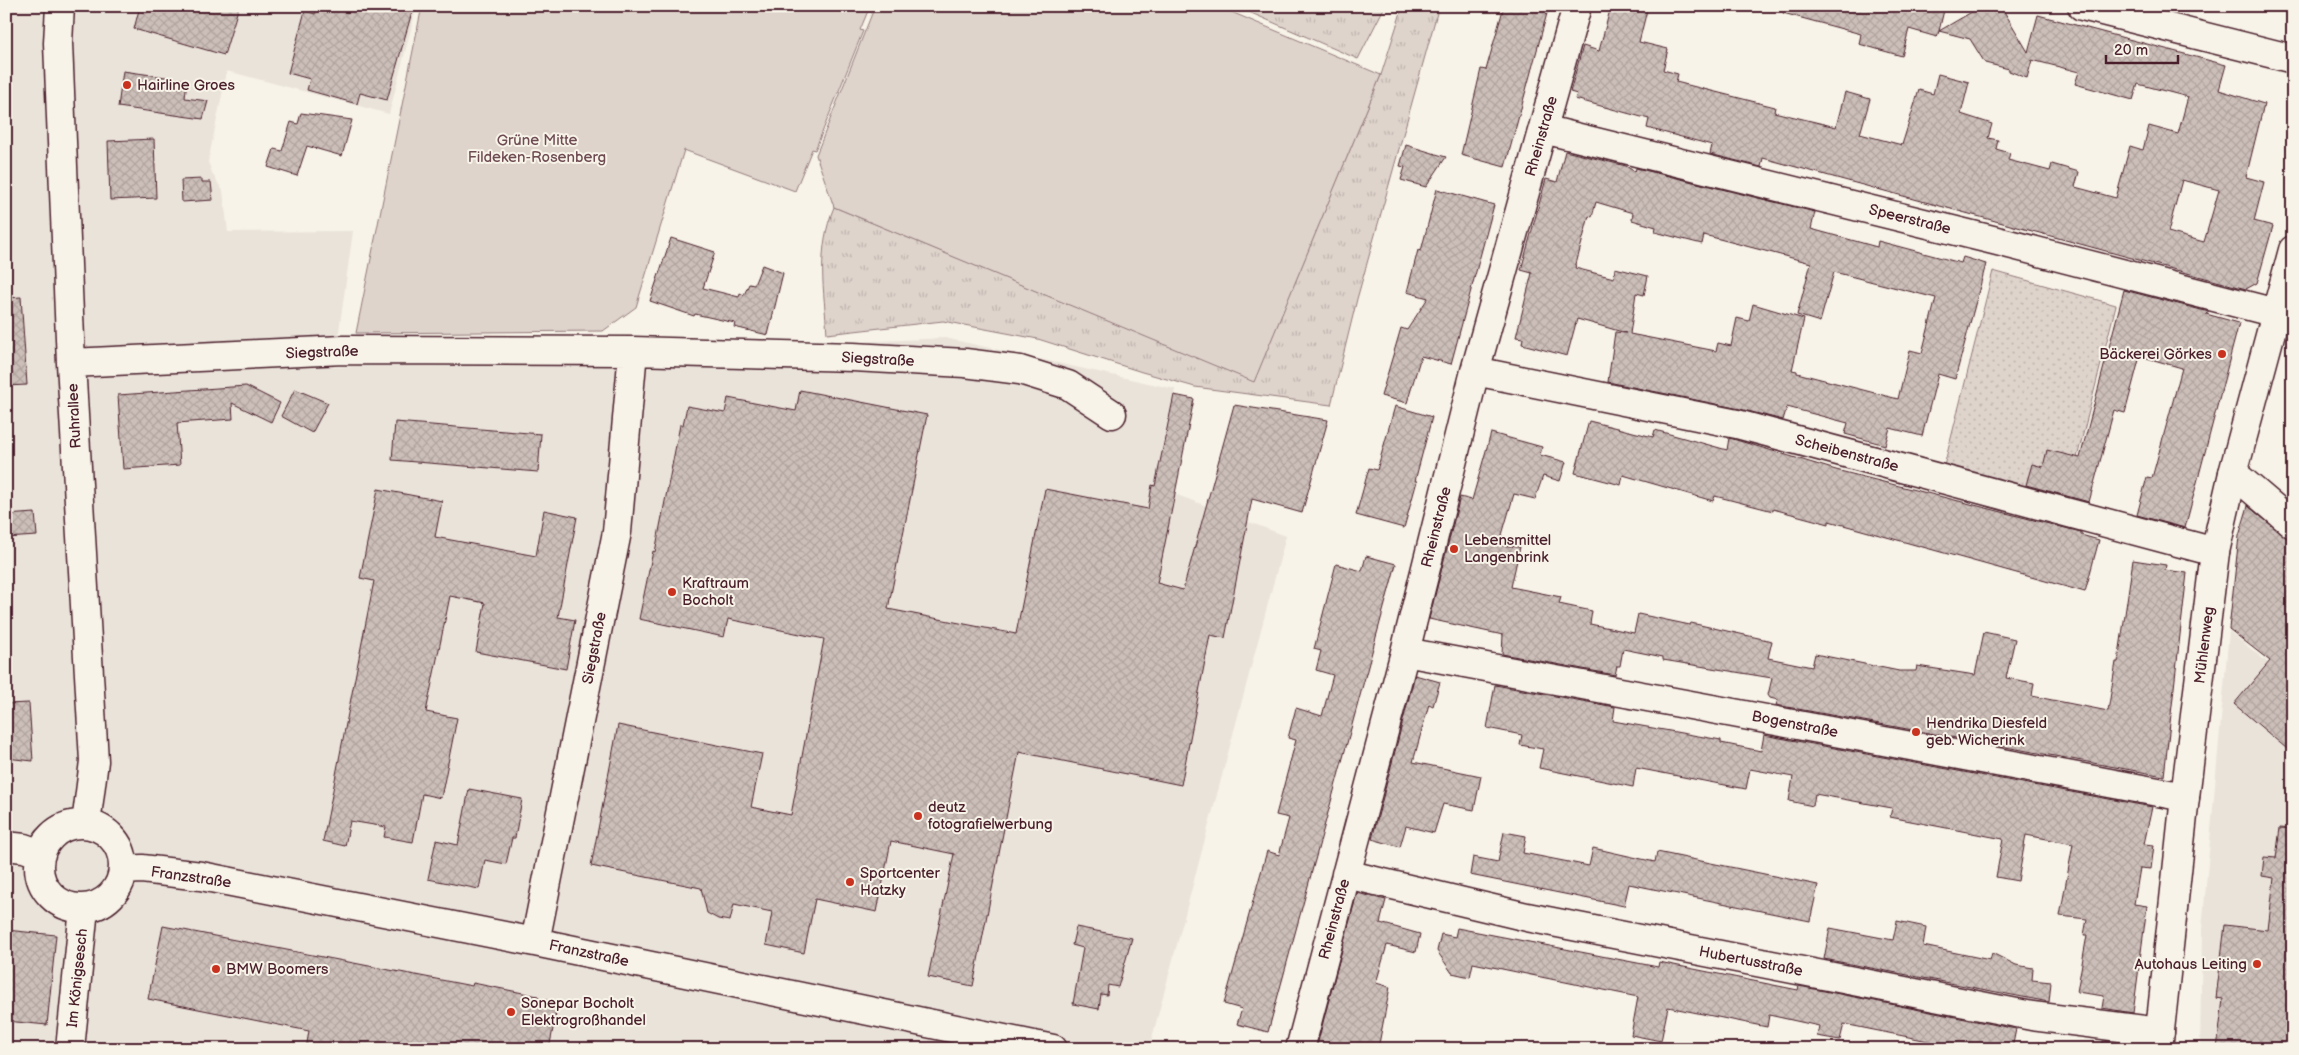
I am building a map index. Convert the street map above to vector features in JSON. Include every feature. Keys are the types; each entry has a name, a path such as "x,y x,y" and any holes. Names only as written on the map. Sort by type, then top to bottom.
{"street":[{"name":"Ruhrallee","path":"60,6 59,53 71,363 94,761 86,824"},
{"name":"Rheinstraße","path":"1300,1049 1405,652 1475,371 1577,6"},
{"path":"2082,6 2293,59"},
{"name":"Speerstraße","path":"1544,129 1997,241 2283,304"},
{"name":"Mühlenweg","path":"2159,1040 2215,552 2234,473 2283,304 2293,250"},
{"name":"Siegstraße","path":"71,363 343,350 633,351 966,363 1020,370 1068,386 1112,414"},
{"name":"Siegstraße","path":"535,942 618,532 633,351"},
{"name":"Scheibenstraße","path":"1475,371 1737,424 2215,552"},
{"path":"2234,473 2293,524"},
{"name":"Bogenstraße","path":"1405,652 2186,797"},
{"path":"86,824 98,828 109,835 117,845 122,857 123,870 119,884 110,896 98,904 84,908 71,907 58,902 41,881 39,867 41,854 47,841 58,831 71,825 86,824"},
{"path":"6,846 24,848 41,854"},
{"name":"Franzstraße","path":"123,870 142,869 200,876 535,942 1053,1049"},
{"name":"Hubertusstraße","path":"1346,874 1527,917 2159,1040"},
{"name":"Im Königsesch","path":"70,1049 84,908"}],"shaded area":[{"path":"6,6 417,6 389,114 227,71 208,162 213,175 223,191 228,232 353,231 334,367 945,338 1175,389 1156,487 1286,536 1149,1049 6,1049"},
{"path":"2229,631 2267,662 2293,678 2293,1049 2200,1049 2202,929"}],"green space":[{"name":"Grüne Mitte Fildeken-Rosenberg","path":"422,6 870,6 860,30 863,31 815,150 812,149 795,191 684,150 636,307 603,331 356,333"},
{"path":"875,6 1217,6 1381,75 1254,382 834,207 816,155"},
{"path":"1235,6 1385,6 1358,59"},
{"path":"1403,6 1439,6 1357,299 1331,405 1195,387 1038,339 943,321 827,334 823,286 823,255 828,223 834,207 1254,381 1381,75"},
{"path":"1993,271 2116,305 2067,497 1944,466"}],"building":[{"path":"140,6 239,6 224,55 134,29"},
{"path":"317,6 391,6 412,12 387,100 360,93 357,104 307,90 310,79 288,73 305,11 315,14"},
{"path":"1504,6 1549,6 1505,167 1461,155 1481,69 1486,70"},
{"path":"1611,6 1648,6 1639,42 1668,49 1663,70 1678,74 1676,82 1775,107 1774,112 1836,127 1845,92 1870,99 1860,134 1902,145 1919,90 1933,94 1938,74 1969,82 1961,114 1992,124 1988,138 1998,140 1996,149 2010,153 2008,160 2050,171 2052,164 2079,172 2075,187 2116,198 2130,146 2143,150 2149,126 2178,134 2188,97 2138,84 2133,100 2075,84 2079,72 2032,60 2027,78 2009,71 2009,69 1985,63 1970,39 1939,31 1982,6 1997,6 2002,8 2028,52 2038,15 2226,65 2219,90 2264,104 2246,177 2264,182 2254,221 2273,226 2257,283 2246,289 1763,158 1761,167 1710,154 1712,145 1647,128 1649,119 1575,99 1577,94 1570,92 1583,46 1599,51","holes":["2182,180 2219,190 2204,242 2168,232"]},
{"path":"1784,6 1945,6 1937,37 1909,29 1902,56 1859,44 1861,34 1783,13"},
{"path":"123,71 187,80 185,98 208,101 203,119 118,107"},
{"path":"301,113 352,120 342,156 307,146 297,176 268,167 274,149 282,151 291,122 298,124"},
{"path":"154,139 156,198 110,200 108,141"},
{"path":"1406,145 1446,157 1426,187 1401,180 1405,167 1400,166"},
{"path":"1565,151 1626,166 1635,172 1636,168 1815,212 1811,229 1877,247 1878,241 1961,263 1963,257 1986,264 1955,379 1938,374 1922,436 1890,428 1885,445 1845,434 1848,423 1787,407 1783,420 1740,409 1608,382 1615,332 1626,333 1577,319 1567,356 1522,344 1523,338 1516,337 1532,273 1521,270 1546,179 1557,182","holes":["1596,202 1633,213 1632,220 1656,227 1655,232 1702,244 1704,235 1811,263 1797,315 1820,322 1834,272 1936,298 1922,353 1910,350 1898,399 1797,373 1797,371 1792,370 1804,319 1753,304 1749,321 1737,318 1731,346 1718,343 1716,351 1630,334 1636,293 1644,295 1648,276 1615,268 1614,278 1575,268 1589,216 1592,217"]},
{"path":"202,179 202,182 211,182 213,200 182,202 181,180"},
{"path":"1437,189 1494,205 1451,364 1421,356 1407,403 1381,396 1401,328 1407,330 1428,298 1407,292 1418,250 1421,251"},
{"path":"671,238 715,252 703,288 739,297 740,293 744,295 749,284 754,285 762,265 783,273 768,335 734,327 735,323 695,314 694,316 650,301"},
{"path":"2124,290 2209,312 2206,314 2239,323 2185,528 2137,515 2147,477 2152,478 2182,368 2140,356 2125,413 2114,410 2089,502 2026,485 2032,464 2043,467 2047,450 2080,458"},
{"path":"21,297 27,385 6,386 6,298"},
{"path":"246,386 280,403 271,422 232,403 233,419 177,423 180,465 123,469 118,395"},
{"path":"295,389 328,403 312,433 281,416"},
{"path":"800,390 927,415 888,609 1016,634 1045,489 1148,509 1152,485 1155,486 1174,395 1194,399 1157,583 1183,590 1234,405 1328,420 1302,513 1252,499 1225,638 1210,635 1181,785 1019,752 973,986 928,977 954,854 891,841 877,912 815,899 804,953 766,945 772,912 734,904 730,921 718,919 707,913 701,888 591,866 618,725 762,754 751,807 791,815 824,639 728,619 724,637 639,619 653,551 655,552 680,425 683,425 687,406 725,413 728,398 796,411"},
{"path":"1395,406 1432,417 1404,528 1356,515 1369,468 1377,470"},
{"path":"1589,421 1653,437 1655,430 1727,450 1729,438 1836,470 2081,532 2081,535 2099,540 2085,592 1829,521 1829,524 1715,496 1713,501 1623,475 1621,485 1575,473"},
{"path":"395,422 541,434 538,472 392,460"},
{"path":"1491,433 1542,447 1540,455 1566,462 1560,481 1543,476 1535,499 1514,494 1499,545 1520,547 1511,587 1561,597 1559,604 1592,611 1590,624 1634,633 1638,614 1690,625 1691,623 1772,641 1768,658 1812,667 1815,654 1899,671 1916,671 1917,666 1975,675 1984,632 2015,639 2006,678 2034,683 2032,696 2108,711 2116,662 2118,662 2133,560 2166,565 2165,570 2187,573 2164,776 1776,705 1778,700 1770,698 1768,695 1772,678 1663,660 1663,657 1623,649 1620,666 1617,666 1615,675 1502,654 1503,635 1429,619 1460,497 1472,500"},
{"path":"378,489 442,501 435,537 536,556 544,510 577,517 558,617 575,620 566,669 476,652 485,603 450,596 426,712 457,718 441,798 422,794 413,842 384,837 386,827 350,821 345,846 323,841 374,581 360,578"},
{"path":"2248,506 2293,543 2293,754 2234,704 2270,661 2229,629 2239,536"},
{"path":"35,513 37,536 6,538 6,515"},
{"path":"1366,556 1396,564 1268,1032 1237,1024 1242,1009 1224,1004 1267,851 1279,855 1289,818 1276,815 1296,740 1288,738 1296,708 1322,716 1333,675 1316,670 1321,651 1314,649 1336,564 1362,571"},
{"path":"1415,675 1440,682 1433,706 1429,704 1413,762 1481,776 1474,810 1443,804 1434,833 1406,826 1400,847 1372,839"},
{"path":"1495,685 1615,707 1613,721 1721,740 1721,743 1761,751 1764,735 2152,807 2144,844 2154,845 2151,869 2140,868 2134,904 2147,906 2133,1013 2102,1008 2104,996 2077,992 2087,935 2084,935 2087,919 2060,916 2073,844 2026,835 2018,881 1996,877 2003,839 1890,817 1892,808 1815,794 1813,806 1789,801 1793,777 1750,769 1746,789 1636,768 1633,787 1539,768 1543,749 1520,745 1522,735 1487,728"},
{"path":"29,703 33,761 6,758 6,704"},
{"path":"469,789 522,799 515,838 512,838 506,864 485,860 479,889 428,879 436,840 458,845"},
{"name":"Autohaus Leiting","path":"2280,828 2293,829 2293,1049 2217,1049 2223,999 2216,998 2225,925 2268,930 2274,878 2262,876 2264,857 2276,858"},
{"path":"1504,832 1526,836 1523,853 1589,866 1593,848 1655,862 1657,852 1818,885 1810,921 1629,884 1624,906 1470,875 1473,857 1498,862"},
{"path":"1357,893 1386,900 1380,923 1420,934 1416,952 1387,945 1376,983 1390,987 1378,1049 1316,1049"},
{"path":"1897,921 1926,927 1923,946 1990,960 1992,953 2016,965 2033,968 2032,980 2051,982 2049,1002 1824,959 1830,928 1893,940"},
{"path":"163,926 472,986 473,983 538,996 538,998 558,1003 549,1049 306,1049 309,1031 148,999"},
{"path":"1076,927 1132,938 1118,987 1108,985 1107,995 1101,994 1099,1009 1073,1004 1083,948 1072,945"},
{"path":"1457,928 1658,967 1659,962 1798,990 1799,986 2016,1029 2012,1049 1968,1049 1844,1024 1840,1040 1817,1036 1819,1026 1769,1015 1767,1027 1668,1007 1661,1041 1631,1035 1638,997 1473,963 1470,977 1452,973 1437,951 1441,934 1455,937"},
{"path":"6,930 56,935 47,1025 6,1021"},
{"path":"2103,1041 2129,1044 2128,1049 2102,1049"}],"place":[{"name":"Hairline Groes","path":"127,85"},
{"name":"Bäckerei Görkes","path":"2222,354"},
{"name":"Lebensmittel Langenbrink","path":"1454,549"},
{"name":"Kraftraum Bocholt","path":"672,592"},
{"name":"Hendrika Diesfeld geb. Wicherink","path":"1916,732"},
{"name":"deutz fotografie|werbung","path":"918,816"},
{"name":"Sportcenter Hatzky","path":"850,882"},
{"name":"Autohaus Leiting","path":"2257,964"},
{"name":"BMW Boomers","path":"216,969"},
{"name":"Sonepar Bocholt Elektrogroßhandel","path":"511,1012"}]}
